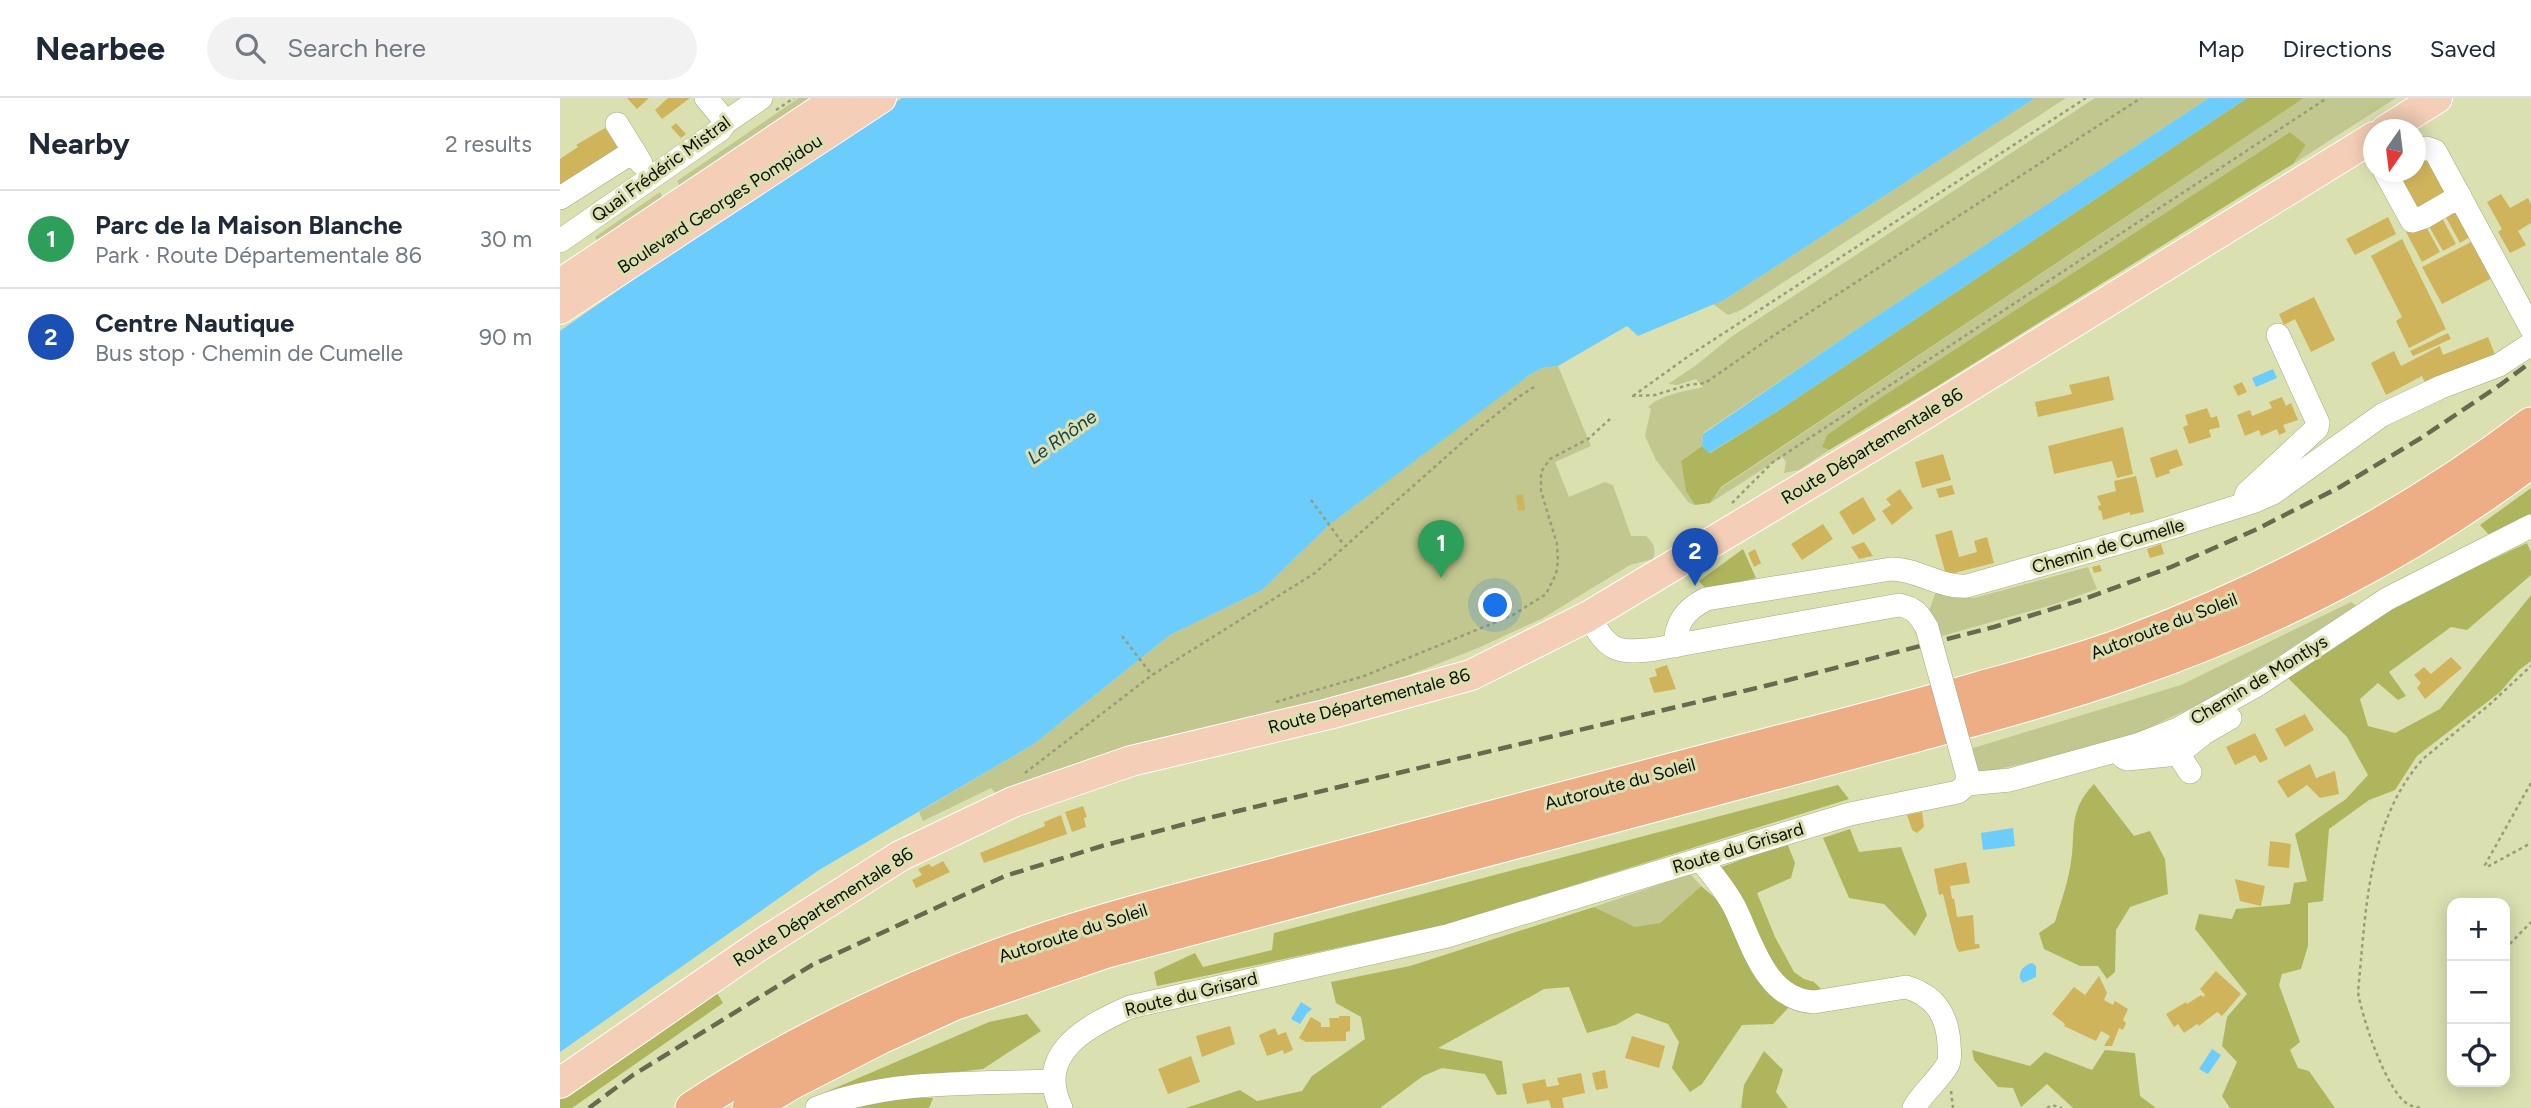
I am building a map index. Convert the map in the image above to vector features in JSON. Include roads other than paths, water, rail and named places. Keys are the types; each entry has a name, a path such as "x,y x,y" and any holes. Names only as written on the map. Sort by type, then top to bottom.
{"highway":[{"name":"Autoroute du Soleil","path":"692,1108 780,1054 863,1013 945,977 1097,923 1913,707 2117,646 2259,589 2318,560 2458,477 2531,424"},
{"name":"Autoroute du Soleil","path":"749,1108 880,1037 954,1004 1108,951 2045,700 2139,669 2269,616 2333,584 2430,528 2531,461"}],"main road":[{"name":"Boulevard Georges Pompidou","path":"560,284 838,98"},
{"name":"Boulevard Georges Pompidou","path":"560,309 881,98"},
{"name":"Route Départementale 86","path":"2405,119 2437,98"},
{"name":"Route Départementale 86","path":"560,1083 757,947 900,856 1013,802 1131,761 1329,714 1471,675 1589,616 2363,146"}],"street":[{"path":"706,98 726,122"},
{"name":"Quai Frédéric Mistral","path":"560,241 720,130 726,122 761,98"},
{"path":"617,124 651,178"},
{"path":"2426,148 2435,151 2531,328"},
{"path":"560,198 634,151"},
{"path":"2391,182 2412,221 2424,217 2460,195"},
{"path":"2243,505 2247,493 2317,428 2319,423 2278,335"},
{"name":"Chemin de Cumelle","path":"1675,646 1678,624 1684,614 1706,599 1891,569 1913,571 1956,587 1967,586 2243,505 2273,493 2382,415 2441,387 2499,365 2531,344"},
{"name":"Chemin de Montlys","path":"1967,779 2010,780 2112,752 2165,734 2219,708 2387,599 2531,526"},
{"path":"1589,616 1606,643 1618,650 1637,652 1899,605 1911,607 1919,614 1927,628 1967,779"},
{"path":"2112,752 2127,759 2184,763 2204,733 2256,704"},
{"name":"Route du Grisard","path":"1053,1081 1060,1054 1070,1043 1097,1023 1130,1007 1447,936 1850,814 1958,792 1967,779"},
{"path":"1700,859 1734,905 1756,959 1777,986 1801,1002 1906,987 1918,990 1932,999 1943,1014 1948,1031 1948,1063 1914,1108"},
{"path":"817,1108 844,1098 879,1091 1053,1081 1055,1096 1061,1108"}],"water":[{"name":"Le Rhône","path":"902,98 2035,98 1724,300 1638,336 1627,326 1558,366 1542,368 1528,376 1329,525 1262,590 1170,635 1034,744 819,870 560,1052 560,331 731,211"},
{"path":"2209,98 2247,98 1776,412 1709,453 1702,446 1703,434 1851,333"},
{"path":"2273,369 2277,378 2256,387 2252,378"},
{"path":"2013,828 2015,846 1983,850 1981,833"},
{"path":"2032,963 2036,966 2036,977 2023,983 2020,979 2021,971"},
{"path":"1301,1002 1312,1009 1300,1024 1291,1019"},
{"path":"2212,1049 2221,1055 2208,1074 2199,1069"}],"railway":[{"path":"589,1108 633,1075 812,965 1005,876 1102,846 1204,819 1769,685 1994,627 2084,599 2171,567 2255,530 2340,487 2421,438 2531,362"}],"place":[{"name":"Parc de la Maison Blanche","path":"1441,578"},
{"name":"Centre Nautique","path":"1695,586"}]}
